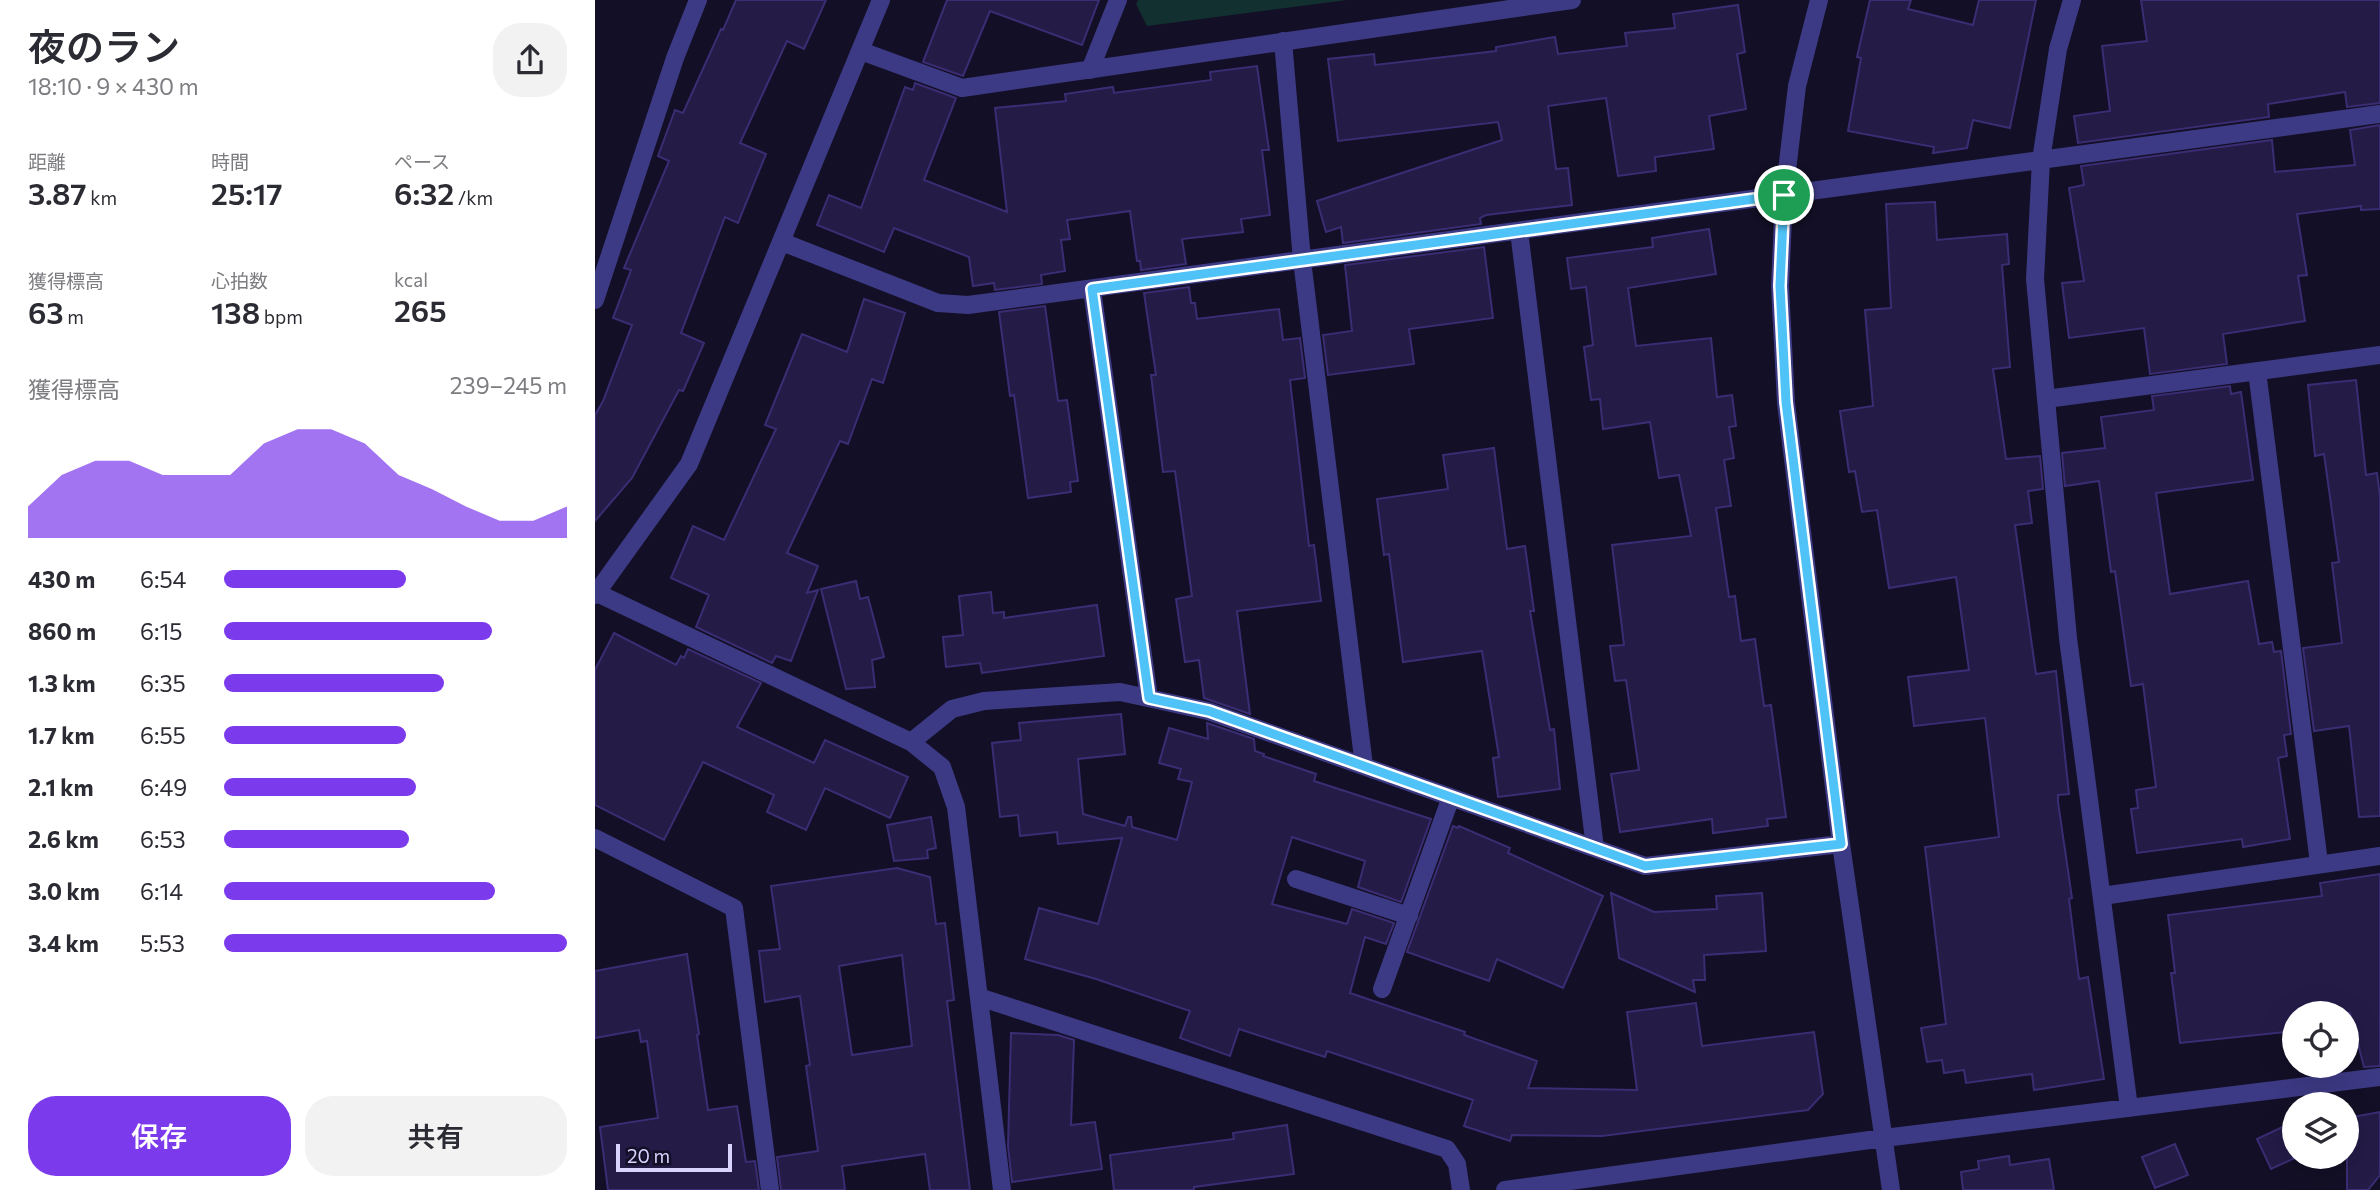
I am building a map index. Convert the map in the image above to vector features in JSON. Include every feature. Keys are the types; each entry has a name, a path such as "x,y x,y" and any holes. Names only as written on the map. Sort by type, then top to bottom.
{"street":[{"path":"595,300 675,58 698,0"},
{"path":"881,0 689,464 596,594 911,742 942,767 956,807 1002,1190"},
{"path":"1090,69 1118,0"},
{"path":"861,51 962,88 1572,0"},
{"path":"1819,0 1797,86 1784,195 1780,286 1786,402 1841,844 1891,1190"},
{"path":"2072,0 2058,49 2041,160 2035,279 2068,638 2129,1108"},
{"path":"1283,41 1302,260 1364,766"},
{"path":"782,242 938,303 968,305 2380,114"},
{"path":"1519,231 1594,848"},
{"path":"1092,289 1149,698"},
{"path":"2046,399 2380,355"},
{"path":"2257,371 2319,863"},
{"path":"911,742 952,709 984,701 1120,692 1209,711 1645,866 1841,844"},
{"path":"1382,989 1451,797"},
{"path":"595,838 734,908 769,1190"},
{"path":"2102,895 2380,856"},
{"path":"1296,879 1409,916"},
{"path":"979,997 1447,1149 1457,1164 1461,1190"},
{"path":"1505,1190 1884,1138 2380,1077"},
{"path":"1642,1172 1645,1190"}],"green space":[{"path":"1138,0 1347,0 1147,26 1136,4"}],"building":[{"path":"736,0 826,0 804,49 787,41 740,143 766,154 738,223 725,217 681,333 704,343 683,391 679,390 632,478 595,521 595,415 632,325 613,318 631,270 624,268 669,161 658,156 675,110 683,113"},
{"path":"947,0 1099,0 1082,45 990,11 963,76 923,62"},
{"path":"1870,0 1911,0 1908,9 1973,25 1979,0 2036,0 2010,128 1973,120 1967,148 1933,153 1934,147 1848,131 1861,58 1857,57"},
{"path":"2141,0 2380,0 2380,103 2347,107 2345,92 2268,104 2269,117 2078,143 2074,116 2110,111 2102,46 2147,41"},
{"path":"1738,5 1745,52 1737,54 1746,109 1709,116 1714,149 1655,157 1656,171 1618,176 1606,98 1548,106 1556,169 1568,168 1572,205 1486,215 1480,218 1481,224 1343,243 1341,227 1326,232 1317,201 1502,140 1498,122 1338,141 1328,59 1374,54 1375,65 1496,51 1496,47 1555,37 1558,54 1627,46 1625,33 1675,28 1673,14"},
{"path":"1257,66 1269,150 1262,150 1270,215 1241,219 1243,232 1182,239 1186,264 1141,270 1140,261 1137,261 1130,211 1067,220 1070,239 1061,240 1065,271 1041,275 1042,284 995,290 994,283 973,286 969,257 894,228 884,252 817,225 829,195 861,208 905,87 913,90 915,83 956,98 924,180 1007,212 995,108 1066,101 1065,94 1113,87 1114,93 1211,80 1210,72"},
{"path":"2380,125 2380,209 2361,210 2361,206 2297,214 2307,275 2298,276 2305,321 2223,334 2227,364 2150,374 2144,328 2069,338 2062,283 2084,281 2069,188 2084,185 2081,166 2272,140 2275,172 2355,165 2350,130"},
{"path":"1935,202 1937,240 2007,234 2009,264 2002,265 2010,367 1993,369 2006,459 2040,456 2043,489 2028,491 2032,523 2015,525 2036,674 2056,671 2069,794 2058,795 2058,802 2072,898 2069,899 2079,979 2088,977 2104,1079 2034,1090 2032,1074 1966,1083 1964,1070 1944,1073 1942,1060 1927,1062 1921,1028 1946,1024 1925,847 1999,837 1985,718 1914,726 1908,677 1969,670 1956,577 1889,588 1877,510 1862,512 1855,471 1849,472 1840,411 1873,406 1865,310 1891,308 1886,204"},
{"path":"1709,229 1716,274 1628,288 1636,346 1711,338 1717,397 1732,395 1736,426 1729,427 1734,458 1724,460 1731,506 1716,508 1729,597 1735,596 1741,641 1755,639 1764,706 1771,705 1786,817 1767,819 1768,826 1713,833 1712,819 1620,832 1611,774 1639,770 1626,680 1615,681 1610,646 1624,645 1612,545 1691,536 1679,475 1659,478 1650,422 1603,429 1600,399 1591,400 1584,347 1593,345 1586,287 1571,289 1567,258 1653,247 1652,238"},
{"path":"1484,247 1493,318 1409,329 1414,364 1328,375 1323,335 1352,331 1345,265"},
{"path":"1189,287 1197,319 1279,309 1283,340 1300,338 1305,378 1290,380 1309,546 1314,545 1321,601 1237,611 1250,714 1204,698 1199,660 1185,662 1176,599 1192,596 1175,471 1163,472 1151,375 1156,375 1144,293"},
{"path":"864,299 905,313 883,383 872,379 848,444 840,441 787,553 818,566 807,593 818,590 791,661 776,656 772,663 696,627 709,595 671,578 693,526 724,540 776,429 765,425 802,334 847,352"},
{"path":"1045,306 1058,401 1067,400 1078,481 1070,482 1071,492 1028,498 999,312"},
{"path":"2356,380 2366,475 2377,473 2380,496 2380,816 2359,817 2349,726 2314,731 2303,648 2342,643 2332,563 2339,562 2324,454 2315,456 2308,385"},
{"path":"2230,386 2231,394 2241,392 2253,480 2156,493 2170,594 2248,581 2259,644 2272,642 2274,652 2281,651 2291,734 2284,735 2287,756 2278,758 2290,839 2243,847 2242,839 2137,853 2131,809 2138,808 2136,790 2156,787 2143,684 2131,686 2115,571 2111,572 2099,481 2065,486 2062,453 2105,448 2101,417 2154,410 2152,396"},
{"path":"1494,448 1507,549 1525,546 1534,611 1530,611 1550,730 1554,729 1560,789 1498,797 1493,758 1499,757 1482,651 1403,662 1389,554 1384,555 1377,499 1448,489 1443,455"},
{"path":"856,581 860,599 868,597 884,657 872,660 875,687 846,689 821,589"},
{"path":"991,592 993,613 1004,612 1004,618 1097,605 1104,656 982,673 980,663 946,667 943,637 963,635 959,596"},
{"path":"614,633 676,665 681,656 684,658 688,649 761,683 737,727 814,763 825,740 908,777 890,818 825,788 806,830 767,812 774,795 703,762 664,840 595,805 595,670"},
{"path":"1121,714 1125,754 1078,759 1083,814 1125,826 1128,817 1131,817 1132,827 1177,840 1192,782 1178,779 1181,769 1159,763 1169,728 1208,739 1207,723 1254,739 1255,751 1316,774 1314,781 1431,819 1401,902 1358,887 1365,861 1292,837 1272,904 1347,924 1352,909 1394,923 1386,944 1365,937 1350,993 1465,1032 1464,1035 1537,1061 1528,1088 1637,1090 1627,1012 1696,1003 1702,1046 1814,1032 1823,1094 1808,1110 1602,1136 1512,1135 1510,1141 1464,1126 1473,1100 1327,1051 1325,1057 1239,1029 1230,1056 1180,1038 1190,1011 1096,979 1025,959 1039,908 1098,924 1122,838 1058,844 1057,832 1020,836 1018,815 1000,817 992,743 1021,740 1019,723"},
{"path":"931,817 936,848 927,850 928,858 894,861 887,825"},
{"path":"1453,826 1459,826 1510,848 1508,853 1603,896 1563,988 1497,959 1489,981 1407,952"},
{"path":"897,868 930,877 936,924 945,923 954,1000 947,1001 970,1190 930,1190 925,1154 842,1166 845,1190 781,1190 777,1157 818,1151 806,1066 810,1065 800,996 765,1002 759,951 780,949 771,886","holes":["902,955 912,1046 852,1055 839,966"]},
{"path":"2380,874 2380,1066 2364,1067 2359,1048 2359,1001 2282,1001 2282,1032 2180,1043 2171,973 2175,973 2168,915 2322,896 2320,883"},
{"path":"1611,893 1654,912 1717,909 1716,896 1762,893 1766,951 1704,955 1705,980 1693,980 1695,992 1619,958"},
{"path":"687,954 708,1110 737,1106 746,1162 755,1161 759,1190 608,1190 600,1127 658,1118 647,1041 641,1042 639,1030 595,1038 595,971"},
{"path":"1011,1033 1058,1035 1074,1040 1071,1125 1095,1122 1102,1169 1012,1182 1008,1146"},
{"path":"2380,1112 2380,1175 2368,1190 2347,1190 2347,1169 2359,1169 2359,1116"},
{"path":"1287,1125 1294,1174 1194,1187 1194,1190 1114,1190 1110,1155 1234,1139 1233,1133"},
{"path":"2282,1127 2282,1164 2271,1169 2257,1139"},
{"path":"2175,1144 2188,1175 2155,1188 2142,1157"},
{"path":"2009,1156 2010,1165 2049,1159 2054,1190 1963,1190 1961,1172 1979,1169 1978,1161"}],"route":[{"path":"1784,195 1780,286 1786,402 1841,844 1645,866 1209,711 1149,698 1092,289 1784,195"}]}
